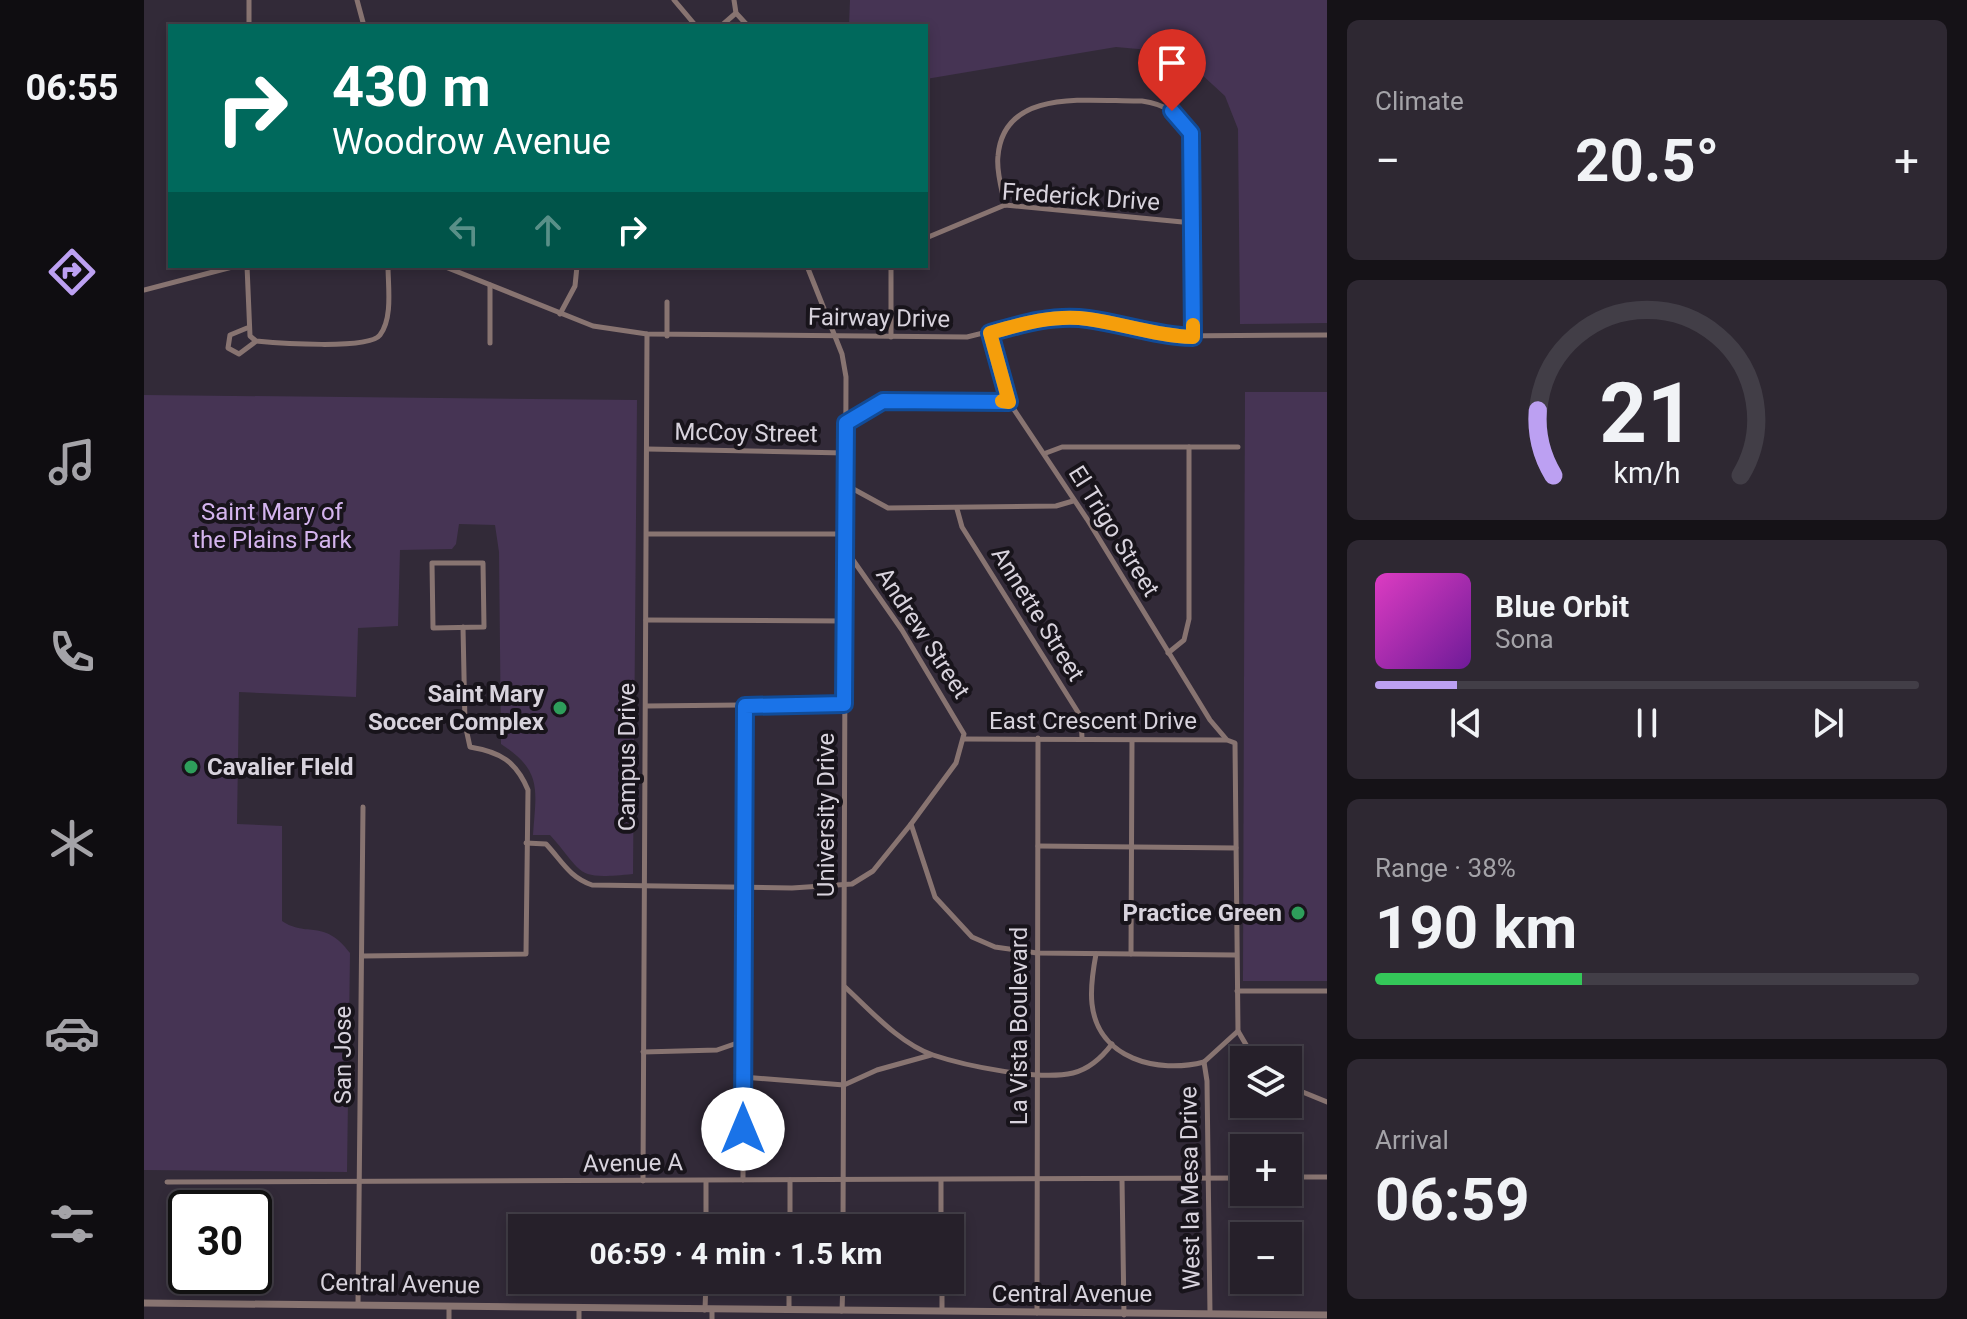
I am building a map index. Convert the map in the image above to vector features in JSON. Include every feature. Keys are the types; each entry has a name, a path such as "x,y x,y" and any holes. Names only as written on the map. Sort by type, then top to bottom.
{"street":[{"path":"249,0 249,24"},
{"path":"357,0 363,24"},
{"path":"674,0 694,24"},
{"path":"734,0 736,13 746,24"},
{"path":"723,24 736,13"},
{"path":"1005,205 997,158 1008,125 1019,113 1046,103 1142,101 1172,111 1191,133 1193,337"},
{"name":"Frederick Drive","path":"928,237 1005,205 1193,223"},
{"path":"144,290 228,268"},
{"path":"247,268 247,328 256,341"},
{"path":"247,328 230,335 228,348 239,354 256,341 365,343 375,339 386,325 388,268"},
{"name":"Fairway Drive","path":"448,268 593,326 667,336 967,337 1023,323 1068,318 1193,337 1327,335"},
{"path":"560,314 575,286 577,268"},
{"name":"University Drive","path":"808,268 834,335 846,377 843,1214"},
{"path":"891,268 891,337"},
{"path":"490,285 490,343"},
{"path":"667,302 667,336"},
{"name":"El Trigo Street","path":"990,333 1009,402 1046,453 1210,720 1227,740"},
{"name":"Campus Drive","path":"643,1181 647,334"},
{"path":"846,423 883,401 1009,402"},
{"path":"1046,453 1062,447 1238,447"},
{"path":"1168,653 1184,640 1189,619 1189,447"},
{"name":"McCoy Street","path":"647,449 845,453"},
{"path":"846,485 888,508 1056,506 1073,501"},
{"name":"Annette Street","path":"957,509 962,527 1081,717 1082,738"},
{"path":"647,534 845,534"},
{"name":"Andrew Street","path":"846,549 962,726 964,739"},
{"path":"432,563 483,563 484,627 463,627 433,628 432,563"},
{"path":"646,620 845,621"},
{"path":"362,956 526,954 528,790 521,772 510,760 491,751 470,747 465,724 463,627"},
{"path":"646,706 844,704"},
{"path":"743,1180 745,706"},
{"name":"La Vista Boulevard","path":"1037,1315 1038,738"},
{"name":"East Crescent Drive","path":"844,885 873,871 956,763 964,739 1227,740"},
{"path":"1227,740 1235,743 1238,752 1235,955 1238,1031 1247,1046"},
{"path":"1131,954 1132,741"},
{"name":"San Jose","path":"358,1304 363,807"},
{"path":"911,824 935,897 951,918 972,937 995,947 1037,953 1235,955"},
{"path":"526,843 546,844 578,880 592,885 844,885"},
{"path":"1038,846 1236,848"},
{"path":"1096,954 1092,1005 1095,1018 1112,1044 1133,1061 1188,1066 1204,1062 1238,1031"},
{"path":"845,987 897,1032 932,1055 1036,1073 1075,1073 1105,1054 1112,1044"},
{"path":"1237,991 1327,991"},
{"path":"643,1052 717,1050 743,1041"},
{"path":"743,1077 844,1085 877,1070 932,1055"},
{"name":"West la Mesa Drive","path":"1204,1062 1210,1314"},
{"path":"1302,1092 1327,1102"},
{"path":"1302,1177 1327,1177"},
{"name":"Avenue A","path":"167,1182 1230,1178"},
{"path":"1122,1179 1124,1316"},
{"path":"790,1180 790,1214"},
{"path":"941,1180 941,1214"},
{"path":"706,1181 706,1214"},
{"path":"789,1294 789,1310"},
{"path":"842,1316 843,1294"},
{"path":"942,1294 942,1313"},
{"name":"Central Avenue","path":"144,1303 579,1307 710,1313 789,1310 842,1316 942,1313 1327,1315"},
{"path":"449,1305 449,1319"},
{"path":"579,1307 579,1319"}],"green space":[{"path":"850,0 1327,0 1327,323 1240,324 1238,129 1225,96 1187,61 1160,51 1116,47 928,79 928,24 849,24"},
{"path":"1245,392 1327,392 1327,981 1243,981"},
{"name":"Saint Mary of the Plains Park","path":"144,395 637,400 633,874 590,875 576,866 550,835 533,835 534,783 524,763 501,744 499,552 495,525 459,524 456,544 452,549 400,550 398,626 358,628 356,697 239,692 237,824 282,826 282,921 291,926 324,932 341,942 350,953 347,1172 144,1170"}],"slow traffic":[{"path":"1002,401 1009,402 990,333 1023,323 1068,318 1193,337 1193,325"}],"place":[{"name":"Saint Mary Soccer Complex","path":"560,708"},
{"name":"Cavalier FIeld","path":"191,767"},
{"name":"Practice Green","path":"1298,913"}],"route":[{"path":"743,1129 745,706 844,704 846,423 883,401 972,399 1009,402 990,333 1023,323 1088,319 1148,332 1193,337 1191,133 1184,121 1172,111"}]}
